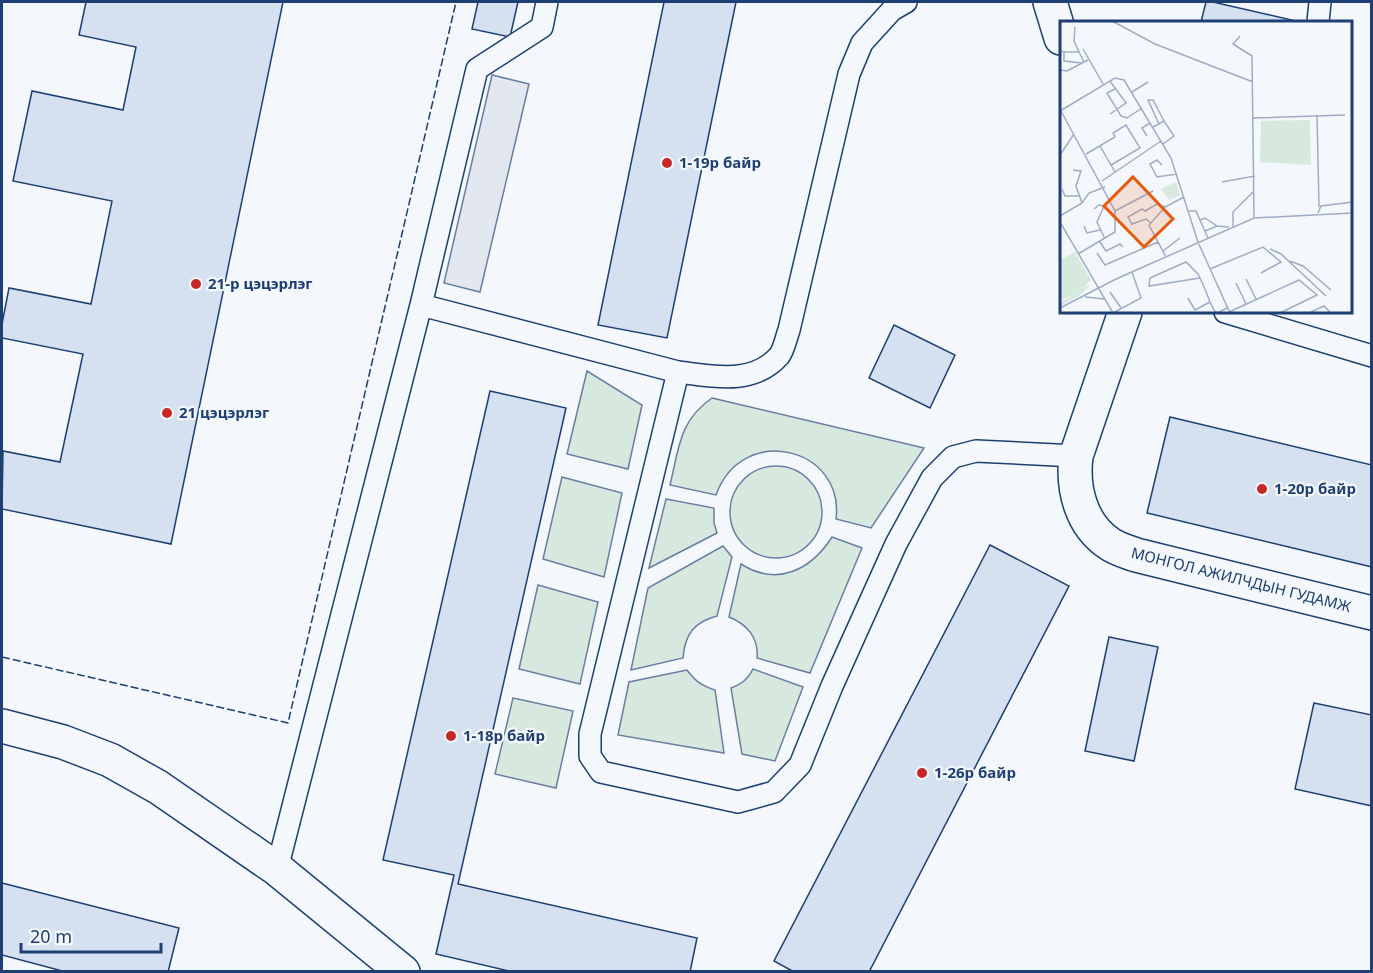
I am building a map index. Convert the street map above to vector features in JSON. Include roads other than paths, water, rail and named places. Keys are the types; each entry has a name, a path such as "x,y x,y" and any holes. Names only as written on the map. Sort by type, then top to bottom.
{"street":[{"path":"1050,2 1060,35"},
{"name":"МОНГОЛ АЖИЛЧДЫН ГУДАМЖ","path":"1124,314 1076,456 1074,476 1078,500 1090,525 1110,544 1137,555 1371,613"},
{"path":"2,726 63,742 110,760 158,787 277,869 403,972"}],"lane":[{"path":"277,869 421,306 477,69 542,27 547,2"},
{"path":"421,306 678,372 732,378 760,371 780,355 789,330 849,75 862,43 892,10 906,2"},
{"path":"1318,21 1320,2"},
{"path":"1232,314 1371,356"},
{"path":"678,372 590,734 590,756 601,772 738,802 774,792 800,765 832,686 896,543 932,478 953,458 976,451 1076,456"}],"place":[{"name":"1-19р байр","path":"667,163"},
{"name":"21-р цэцэрлэг","path":"196,284"},
{"name":"21 цэцэрлэг","path":"167,413"},
{"name":"1-20р байр","path":"1262,489"},
{"name":"1-18р байр","path":"451,736"},
{"name":"1-26р байр","path":"922,773"}]}
